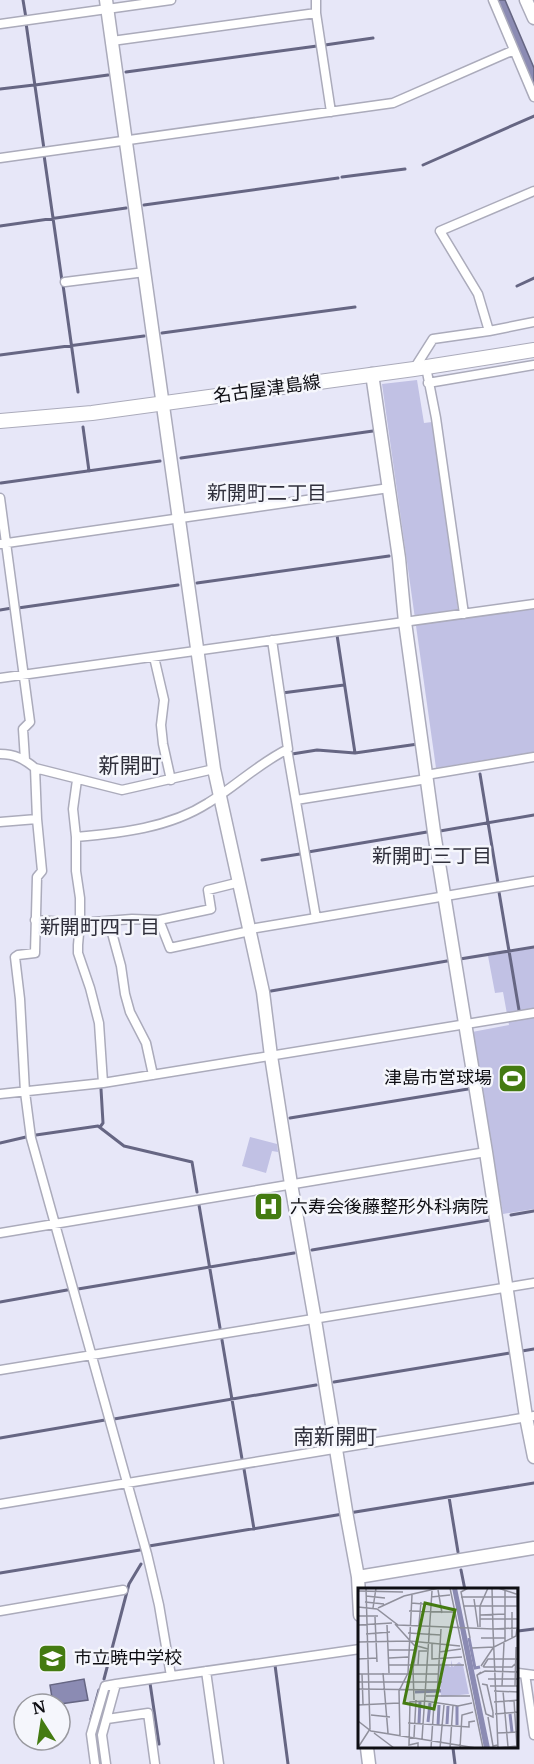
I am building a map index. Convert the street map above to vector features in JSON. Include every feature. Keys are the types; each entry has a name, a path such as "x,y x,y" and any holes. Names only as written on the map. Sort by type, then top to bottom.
{"main road":[{"name":"名古屋津島線","path":"0,421 163,403 534,350"}],"street":[{"path":"0,24 107,4 171,0"},
{"path":"316,0 331,112"},
{"path":"493,0 534,97"},
{"path":"526,0 534,18"},
{"path":"107,4 214,769 263,992 291,1184 359,1588"},
{"path":"112,40 316,13"},
{"path":"0,158 393,102 514,50"},
{"path":"489,331 478,294 440,231 534,191"},
{"path":"66,282 145,272"},
{"path":"464,614 436,418 428,383 420,368 433,339 534,322"},
{"path":"428,383 534,365"},
{"path":"372,374 444,896 506,1287 530,1416 534,1457"},
{"path":"3,543 388,488"},
{"path":"0,498 3,543 30,722 23,729 25,760"},
{"path":"0,678 534,603"},
{"path":"272,640 288,748 286,749 316,918"},
{"path":"154,657 164,700 161,725 171,780"},
{"path":"76,837 105,835 160,825 194,812 286,749"},
{"path":"0,754 14,754 36,768 122,790 214,769"},
{"path":"296,800 534,757"},
{"path":"36,768 37,819 42,871 37,877 35,953 15,957 20,999 25,1092 33,1146 147,1554 159,1605 171,1676"},
{"path":"77,780 73,809 76,871 80,898 78,953 99,1023 103,1083"},
{"path":"0,822 37,819"},
{"path":"159,920 170,948 250,930 534,881"},
{"path":"35,920 80,923 132,919 159,920 211,909 208,890 240,882"},
{"path":"109,922 130,1012 146,1043 153,1075"},
{"path":"0,1094 103,1083 534,1013"},
{"path":"0,1233 486,1152"},
{"path":"0,1370 534,1283"},
{"path":"0,1504 530,1416"},
{"path":"358,1577 534,1548"},
{"path":"0,1611 123,1590"},
{"path":"95,1764 91,1734 105,1686 358,1649"},
{"path":"206,1671 219,1764"},
{"path":"525,1674 534,1735"},
{"path":"106,1764 102,1735 116,1684"},
{"path":"107,1719 148,1713 155,1764"},
{"path":"367,1749 369,1764"}],"shaded area":[{"path":"497,0 505,0 534,68 534,86"},
{"path":"417,380 424,423 432,422 459,617 534,607 534,752 436,768 382,384"},
{"path":"534,948 534,1209 503,1214 472,1032 509,1025 503,992 495,993 488,956"},
{"path":"250,1137 277,1144 278,1152 272,1151 266,1173 242,1166"},
{"path":"84,1679 88,1700 72,1702 72,1692 51,1692 50,1685"}],"waterway":[{"path":"23,0 26,18"},
{"path":"26,23 44,149"},
{"path":"325,45 373,38"},
{"path":"126,72 317,46"},
{"path":"35,85 108,75"},
{"path":"0,89 34,85"},
{"path":"423,165 534,116"},
{"path":"44,155 62,281"},
{"path":"342,177 405,169"},
{"path":"144,205 338,178"},
{"path":"0,226 126,208"},
{"path":"517,286 534,278"},
{"path":"63,285 78,392"},
{"path":"162,333 355,307"},
{"path":"0,355 144,336"},
{"path":"83,427 89,471"},
{"path":"181,458 373,431"},
{"path":"1,483 160,461"},
{"path":"197,583 389,556"},
{"path":"18,608 178,585"},
{"path":"0,610 12,608"},
{"path":"337,635 355,753"},
{"path":"282,693 344,685"},
{"path":"292,754 317,750 355,753 418,744"},
{"path":"480,774 498,883"},
{"path":"440,831 534,815"},
{"path":"308,852 427,832"},
{"path":"262,860 300,854"},
{"path":"499,892 519,1010"},
{"path":"460,959 534,947"},
{"path":"271,991 447,961"},
{"path":"100,1127 103,1123 101,1089"},
{"path":"290,1118 468,1089"},
{"path":"36,1135 98,1126 124,1146 192,1162 197,1192"},
{"path":"0,1143 26,1137"},
{"path":"199,1205 220,1328"},
{"path":"511,1215 534,1211"},
{"path":"312,1250 490,1220"},
{"path":"78,1289 294,1253"},
{"path":"0,1302 67,1290"},
{"path":"222,1340 242,1459"},
{"path":"522,1351 534,1349"},
{"path":"334,1382 510,1353"},
{"path":"114,1419 316,1385"},
{"path":"0,1438 105,1420"},
{"path":"244,1469 254,1529"},
{"path":"349,1513 534,1483"},
{"path":"449,1497 458,1552"},
{"path":"149,1546 343,1514"},
{"path":"0,1573 140,1550"},
{"path":"104,1679 129,1584 141,1564"},
{"path":"461,1570 465,1588"},
{"path":"519,1631 534,1629"},
{"path":"275,1665 288,1764"},
{"path":"150,1683 159,1744"},
{"path":"91,1719 99,1690"},
{"path":"100,1764 96,1734 103,1706"},
{"path":"453,1749 455,1764"}],"place":[{"name":"津島市営球場","path":"513,1078"},
{"name":"六寿会後藤整形外科病院","path":"269,1207"},
{"name":"市立暁中学校","path":"53,1658"}],"district":[{"name":"新開町二丁目","path":"267,493"},
{"name":"新開町","path":"130,766"},
{"name":"新開町三丁目","path":"432,856"},
{"name":"新開町四丁目","path":"100,927"},
{"name":"南新開町","path":"335,1437"}]}
